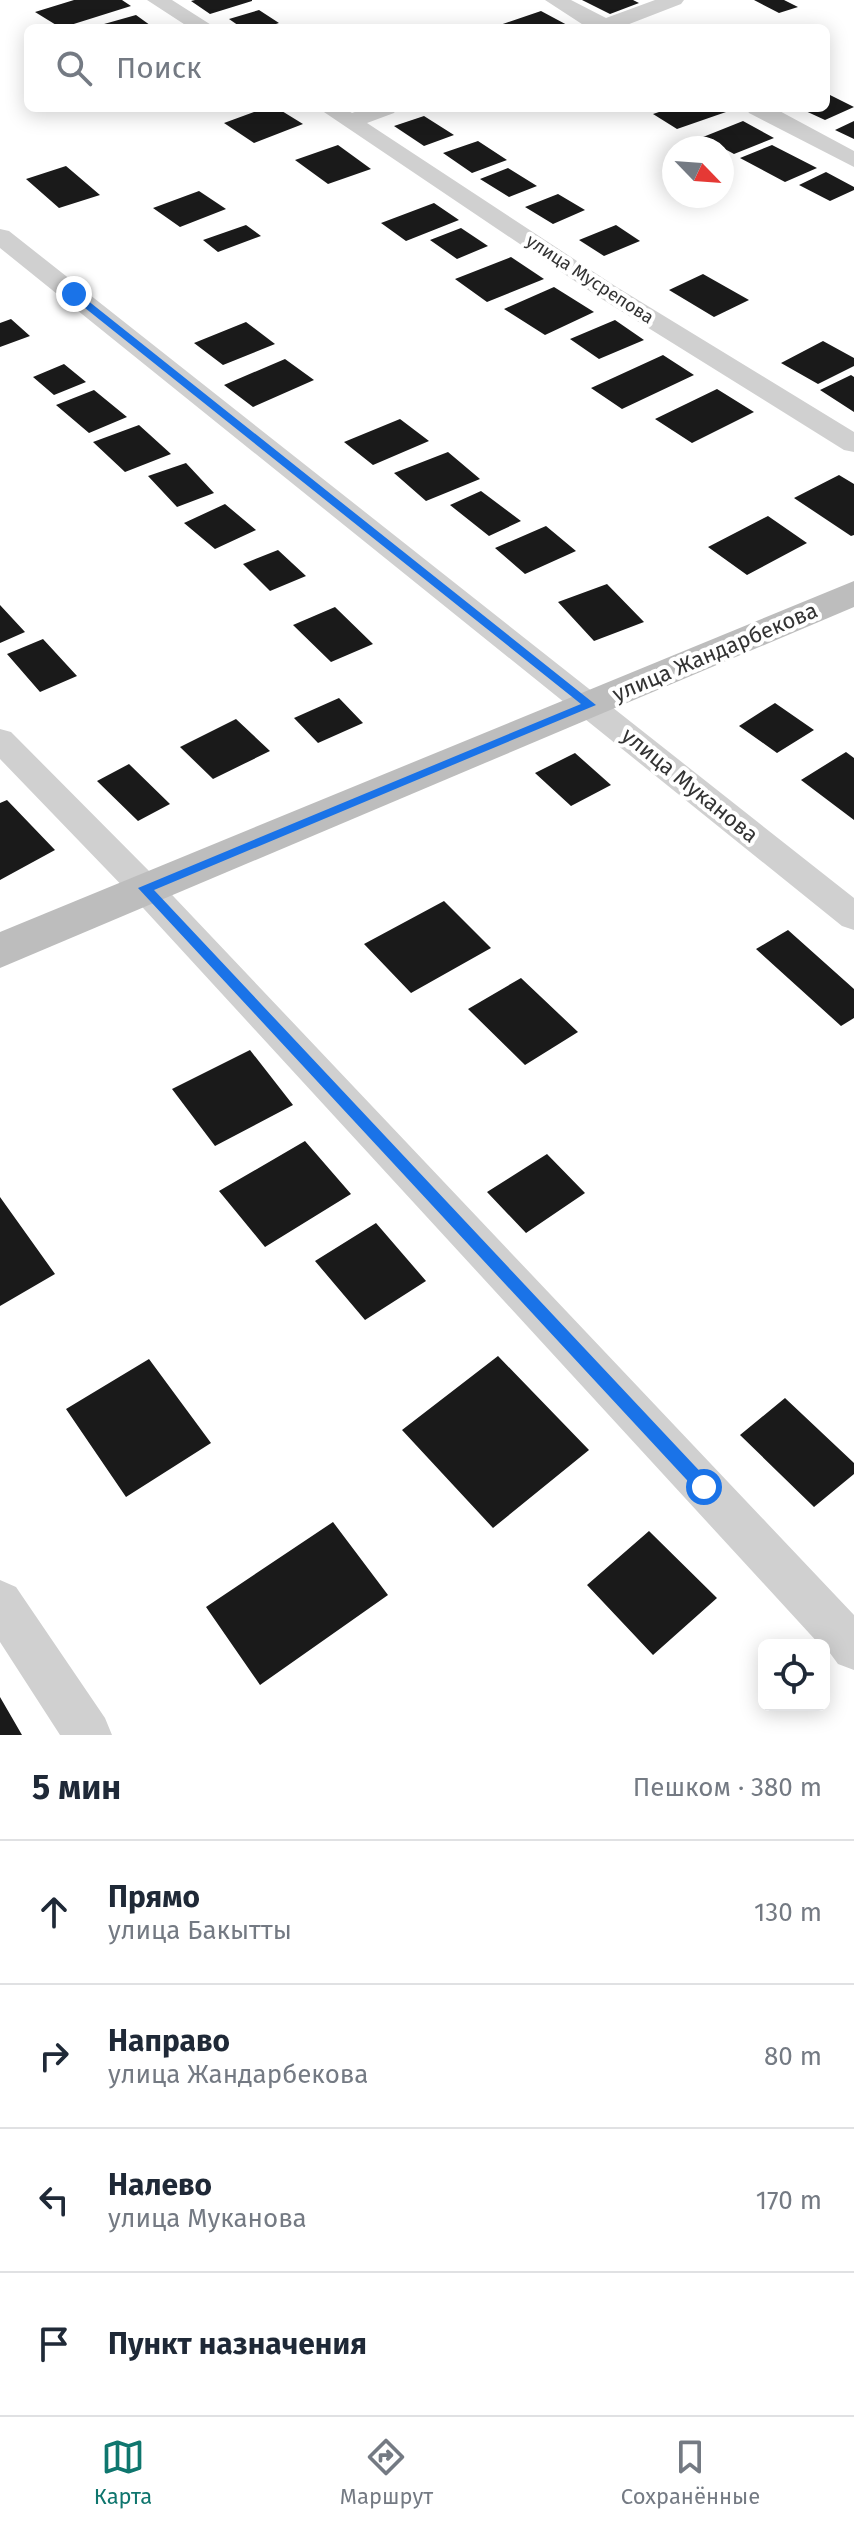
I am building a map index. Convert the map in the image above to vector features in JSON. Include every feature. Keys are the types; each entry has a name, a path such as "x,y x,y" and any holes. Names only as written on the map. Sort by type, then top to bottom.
{"street":[{"path":"157,0 198,24"},
{"path":"555,0 599,24"},
{"path":"612,24 674,0"},
{"path":"764,112 854,160"},
{"name":"улица Мусрепова","path":"340,115 606,291 854,444"},
{"name":"улица Муканова","path":"0,236 854,917"},
{"name":"улица Жандарбекова","path":"0,951 854,593"},
{"path":"0,740 145,888 854,1648"},
{"path":"0,1602 88,1735"}],"building":[{"path":"74,0 122,0 131,6 74,24 54,24 35,12"},
{"path":"582,0 633,0 639,3 610,14"},
{"path":"754,0 784,0 798,7 779,13"},
{"path":"191,1 252,1 210,14"},
{"path":"259,10 279,23 236,24 229,19"},
{"path":"541,11 565,24 503,24"},
{"path":"136,15 148,24 104,24"},
{"path":"830,95 854,107 825,120 808,112 830,112"},
{"path":"254,112 284,112 303,124 254,143 224,123"},
{"path":"659,112 726,112 677,129 653,114"},
{"path":"424,116 454,135 424,146 394,126"},
{"path":"743,121 774,138 734,154 734,136 706,136"},
{"path":"854,121 854,139 835,130"},
{"path":"478,141 507,160 472,173 443,153"},
{"path":"338,145 371,169 328,184 295,160"},
{"path":"772,145 817,168 785,182 740,158"},
{"path":"66,166 100,195 59,208 26,179"},
{"path":"508,168 537,186 509,197 480,179"},
{"path":"826,172 854,187 854,190 830,201 799,185"},
{"path":"199,191 226,209 180,227 153,208"},
{"path":"558,194 585,210 553,224 525,207"},
{"path":"434,203 459,220 406,241 381,223"},
{"path":"246,225 261,236 218,252 203,240"},
{"path":"616,225 640,241 604,256 579,240"},
{"path":"461,228 488,246 457,259 430,240"},
{"path":"511,257 544,279 487,302 455,279"},
{"path":"703,274 749,300 714,317 669,290"},
{"path":"554,287 594,312 545,335 504,309"},
{"path":"11,319 30,336 0,347 0,323"},
{"path":"615,320 644,340 599,359 570,339"},
{"path":"246,322 275,344 223,365 194,343"},
{"path":"823,341 854,358 854,366 818,384 781,363"},
{"path":"663,355 694,375 622,409 591,388"},
{"path":"285,359 314,380 253,407 224,385"},
{"path":"64,364 86,382 54,395 33,377"},
{"path":"851,375 854,377 854,412 820,390"},
{"path":"717,389 754,412 692,443 655,419"},
{"path":"94,390 127,417 89,433 56,405"},
{"path":"400,419 429,441 373,465 344,442"},
{"path":"139,425 171,454 125,472 93,442"},
{"path":"448,452 480,479 426,501 394,473"},
{"path":"186,463 214,493 177,507 148,476"},
{"path":"839,475 854,484 854,535 851,536 794,498"},
{"path":"481,491 521,521 489,536 450,505"},
{"path":"225,504 256,530 215,549 184,523"},
{"path":"768,516 807,543 747,575 708,547"},
{"path":"546,526 576,551 525,574 495,548"},
{"path":"278,550 306,576 270,591 243,564"},
{"path":"607,584 644,622 594,641 558,602"},
{"path":"0,605 25,632 0,643"},
{"path":"335,607 373,644 331,662 293,625"},
{"path":"43,639 77,676 40,692 7,654"},
{"path":"339,698 363,723 318,743 294,718"},
{"path":"775,703 814,730 777,753 739,726"},
{"path":"236,719 270,751 213,779 180,747"},
{"path":"846,752 854,758 854,820 801,780"},
{"path":"575,753 611,785 571,806 535,773"},
{"path":"129,764 170,804 138,821 97,781"},
{"path":"7,800 55,850 0,880 0,803"},
{"path":"444,901 491,948 411,993 364,944"},
{"path":"788,930 854,989 854,1018 841,1026 756,949"},
{"path":"521,978 578,1032 525,1065 468,1009"},
{"path":"250,1050 293,1105 215,1146 172,1089"},
{"path":"305,1141 351,1194 265,1247 219,1191"},
{"path":"547,1154 585,1193 526,1233 487,1192"},
{"path":"0,1197 55,1274 0,1306"},
{"path":"376,1223 426,1281 365,1320 315,1261"},
{"path":"498,1356 589,1450 493,1528 402,1430"},
{"path":"149,1359 211,1443 126,1497 66,1409"},
{"path":"785,1398 854,1463 854,1474 814,1507 740,1435"},
{"path":"333,1522 388,1595 260,1685 206,1607"},
{"path":"649,1531 717,1598 653,1655 587,1585"},
{"path":"0,1697 22,1735 0,1735"}],"route":[{"path":"74,294 590,705 145,888 704,1487"}]}
